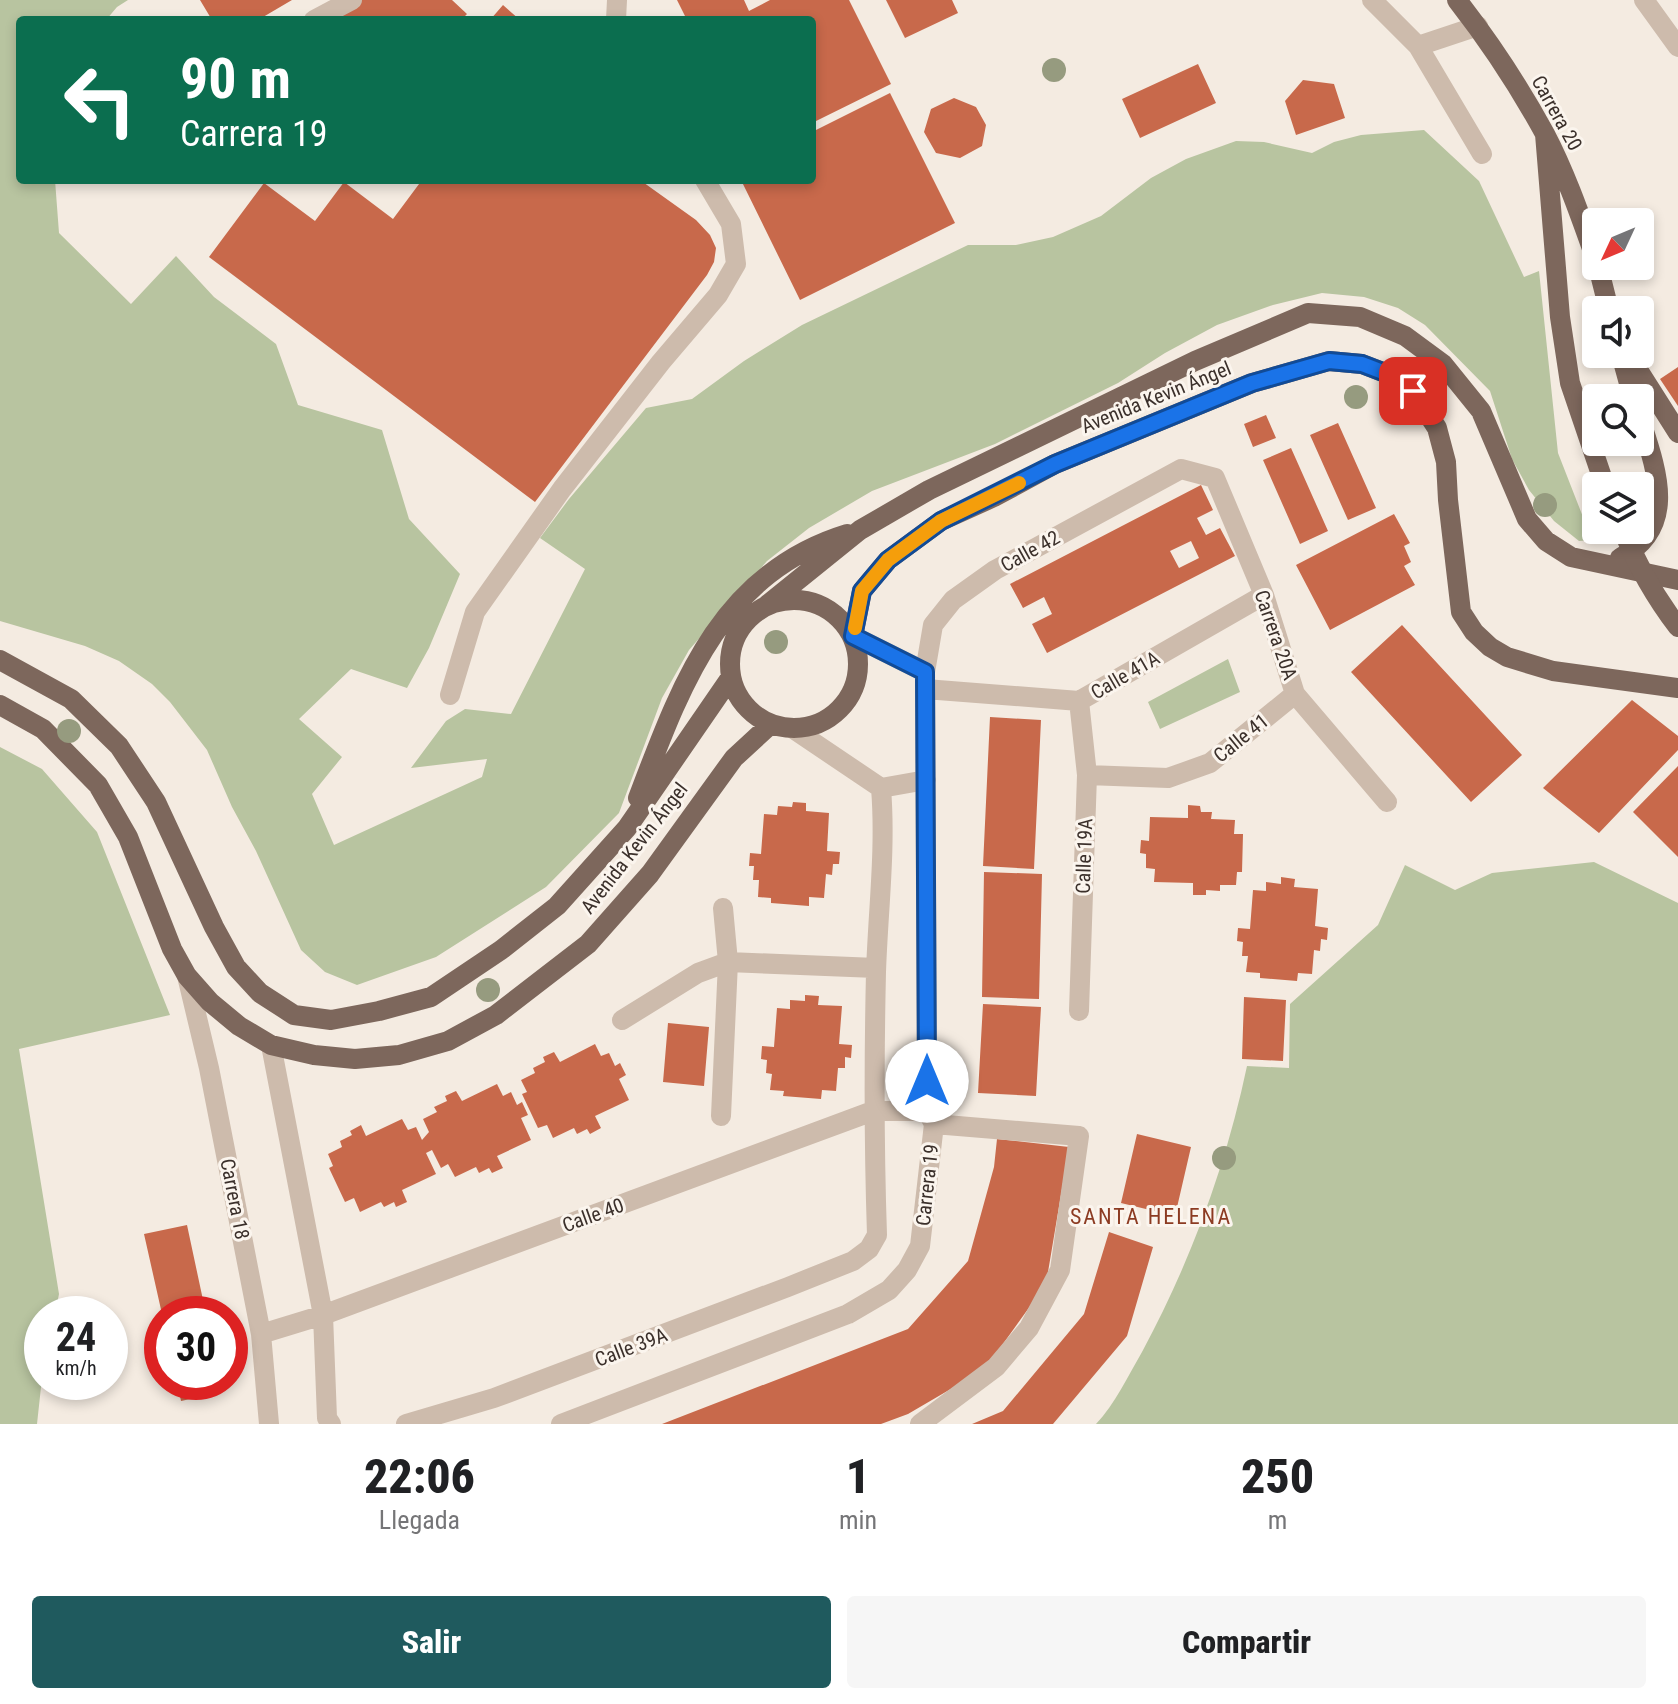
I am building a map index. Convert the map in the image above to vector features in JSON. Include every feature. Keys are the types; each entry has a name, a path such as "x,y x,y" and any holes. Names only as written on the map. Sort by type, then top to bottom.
{"main road":[{"name":"Carrera 20","path":"1457,0 1478,26 1545,134 1582,221"},
{"path":"1545,134 1560,317 1568,369 1599,472"},
{"name":"Avenida Kevin Ángel","path":"767,605 860,530 929,490 1195,361 1308,313 1360,317 1405,336 1443,364 1481,411 1527,519 1546,541 1571,557 1678,580"},
{"name":"Avenida Kevin Ángel","path":"853,636 862,591 888,560 941,521 1055,464 1252,383 1329,361 1362,364 1388,374 1413,391 1437,428 1446,462 1461,612 1474,632 1490,647 1507,657 1553,671 1678,688"},
{"path":"1637,368 1678,433"},
{"path":"1595,563 1609,561 1632,551 1652,532 1663,498 1651,456"},
{"path":"627,828 684,681 720,622 768,574 816,544 860,530"},
{"path":"1629,544 1664,609 1678,627"},
{"path":"787,600 809,602 829,610 853,636 858,663 856,684 846,702 831,717 813,726 782,726 753,713 739,697 731,677 730,655 737,635 749,618 767,605 787,600"},
{"name":"Avenida Kevin Ángel","path":"0,660 71,699 119,746 156,802 236,967 260,993 294,1015 331,1020 431,997 501,950 557,906 627,828 731,677"},
{"name":"Avenida Kevin Ángel","path":"0,705 43,729 98,785 128,837 172,949 187,976 210,1002 239,1026 271,1045 314,1055 355,1059 399,1055 448,1041 496,1015 588,944 650,874 734,758 782,726"}],"street":[{"path":"322,16 352,0"},
{"path":"1372,0 1418,46 1482,154"},
{"path":"1644,0 1678,47"},
{"path":"1418,46 1478,26"},
{"path":"450,695 475,612 562,489 661,362 718,295 736,264 731,224 707,184"},
{"name":"Carrera 20A","path":"1181,469 1215,478 1264,595 1295,694 1387,802"},
{"name":"Calle 42","path":"925,680 933,625 953,600 995,570 1181,469"},
{"name":"Calle 41A","path":"925,680 1079,701 1264,595"},
{"path":"853,636 925,680"},
{"name":"Carrera 19","path":"561,1424 848,1314 889,1290 907,1270 920,1246 930,1118 925,680"},
{"name":"Calle 41","path":"1087,775 1168,778 1210,763 1295,694"},
{"name":"Calle 19A","path":"1079,701 1087,775 1079,1011"},
{"path":"782,726 881,788 926,780"},
{"path":"873,1111 883,819 881,788"},
{"path":"721,1116 728,962 723,908"},
{"path":"622,1020 698,973 728,962 876,968"},
{"name":"Carrera 18","path":"187,976 209,1068 261,1334 269,1424"},
{"path":"271,1045 323,1315 327,1418 331,1424"},
{"name":"Calle 40","path":"261,1334 323,1315 873,1111 1079,1136 1060,1270 1029,1328 996,1367 920,1424"},
{"name":"Calle 39A","path":"406,1424 509,1393 853,1261 869,1249 877,1235 873,1111"}],"green space":[{"path":"0,0 128,0 109,16 16,16 16,184 55,184 59,233 131,304 176,256 214,297 276,344 298,405 382,430 409,519 460,574 429,648 407,688 351,669 299,719 342,757 312,794 334,845 482,777 487,759 411,768 446,721 465,709 511,714 585,569 540,538 646,408 692,399 744,361 802,325 968,245 1016,245 1053,237 1101,216 1151,178 1186,159 1236,141 1264,142 1312,153 1334,142 1361,135 1424,130 1479,181 1524,277 1539,271 1558,453 1582,514 1582,541 1579,541 1554,521 1529,490 1512,459 1490,391 1425,325 1398,308 1364,297 1322,293 1273,305 1217,325 1118,383 995,444 872,491 809,528 767,561 689,650 662,698 619,813 546,887 436,957 357,985 325,972 301,950 207,750 170,702 152,684 119,661 85,646 0,621"},
{"path":"1228,659 1240,692 1160,729 1148,702"},
{"path":"0,747 42,769 97,832 170,1015 19,1049 59,1294 24,1296 24,1400 40,1400 37,1424 0,1424"},
{"path":"1594,862 1678,903 1678,1424 1096,1424 1115,1399 1142,1352 1191,1249 1217,1177 1247,1066 1289,1068 1290,1004 1378,925 1405,865 1455,890 1492,873"}],"building":[{"path":"200,0 292,0 265,16 210,16"},
{"path":"361,0 452,0 467,14 465,16 332,16"},
{"path":"677,0 744,0 749,11 770,0 849,0 891,84 816,121 816,16 685,16"},
{"path":"886,0 952,0 958,13 905,38"},
{"path":"503,5 515,16 493,16"},
{"path":"1198,64 1216,103 1140,138 1122,99"},
{"path":"1303,80 1334,84 1345,118 1296,135 1285,101"},
{"path":"890,93 955,223 800,300 743,184 816,184 816,130"},
{"path":"954,98 976,107 986,125 982,146 960,158 936,153 924,132 931,109"},
{"path":"263,184 315,221 343,184 393,219 419,184 646,184 696,220 710,235 716,248 714,262 707,275 535,502 209,257"},
{"path":"1678,367 1678,406 1660,379"},
{"path":"1266,415 1276,438 1253,447 1244,424"},
{"path":"1338,423 1376,508 1348,520 1310,435"},
{"path":"1291,448 1328,531 1300,544 1263,460"},
{"path":"1201,485 1213,510 1197,518 1206,535 1220,528 1235,556 1047,653 1032,624 1052,614 1044,597 1023,608 1010,584","holes":["1191,541 1199,558 1179,568 1170,551"]},
{"path":"1394,514 1410,543 1404,546 1411,562 1404,566 1415,585 1330,630 1296,565"},
{"path":"1402,625 1522,755 1471,802 1351,672"},
{"path":"1632,700 1678,736 1678,750 1599,833 1543,788"},
{"path":"990,717 1041,720 1034,869 983,866"},
{"path":"1678,766 1678,857 1633,812"},
{"path":"793,802 806,803 806,811 829,813 827,851 840,852 839,864 833,864 832,875 826,874 824,898 809,897 809,906 771,903 771,898 758,897 759,880 753,880 754,866 749,866 750,853 761,854 764,814 777,815 778,806 792,807"},
{"path":"1188,805 1200,806 1201,812 1212,812 1211,819 1235,820 1234,834 1243,834 1242,872 1237,872 1236,885 1220,885 1220,891 1206,890 1206,895 1193,895 1193,883 1154,882 1155,869 1146,868 1146,854 1140,853 1141,840 1149,841 1150,817 1188,818"},
{"path":"984,872 1042,874 1039,999 982,997"},
{"path":"1281,877 1295,879 1294,887 1318,889 1315,926 1328,928 1327,940 1321,939 1320,951 1314,950 1312,974 1298,973 1297,981 1260,978 1260,973 1246,972 1248,956 1242,956 1243,942 1237,941 1238,928 1250,929 1253,890 1266,891 1266,882 1281,884"},
{"path":"805,995 819,996 818,1005 842,1006 839,1044 852,1045 851,1058 845,1057 845,1068 838,1068 836,1091 822,1090 821,1099 783,1096 784,1091 770,1090 772,1074 766,1073 767,1060 761,1059 762,1046 774,1047 777,1008 790,1009 790,1000 805,1001"},
{"path":"1244,997 1286,1000 1283,1061 1242,1059"},
{"path":"983,1004 1041,1007 1036,1096 978,1093"},
{"path":"668,1023 709,1027 704,1086 663,1082"},
{"path":"595,1044 601,1056 609,1053 615,1066 620,1063 626,1075 619,1079 629,1100 595,1116 601,1128 590,1134 587,1129 577,1134 574,1128 553,1138 547,1125 538,1128 522,1094 527,1092 521,1080 535,1073 533,1068 545,1062 543,1057 554,1052 560,1062"},
{"path":"497,1084 503,1096 511,1092 517,1105 522,1102 528,1115 521,1118 531,1140 497,1156 503,1168 492,1173 489,1168 479,1173 476,1167 455,1177 448,1164 441,1168 432,1150 426,1153 436,1174 402,1190 407,1202 396,1207 394,1202 384,1207 381,1202 360,1212 354,1198 345,1202 329,1168 333,1166 328,1154 342,1147 340,1141 352,1135 350,1131 361,1125 366,1136 402,1119 408,1130 416,1127 422,1140 429,1132 423,1119 437,1112 434,1107 447,1101 445,1096 456,1091 462,1101"},
{"path":"1137,1134 1191,1147 1175,1216 1121,1203"},
{"path":"997,1139 1069,1147 1046,1284 985,1369 908,1414 881,1424 662,1424 908,1329 968,1261 994,1167"},
{"path":"187,1225 202,1296 158,1296 144,1234"},
{"path":"1109,1232 1153,1247 1127,1336 1053,1424 972,1424 1003,1411 1084,1314"}],"slow traffic":[{"path":"855,628 862,591 888,560 941,521 1019,483"}],"district":[{"name":"SANTA HELENA","path":"1151,1216"}],"route":[{"path":"927,1081 925,672 853,636 862,591 888,560 941,521 1055,464 1252,383 1329,361 1362,364 1388,374 1413,391"}]}
